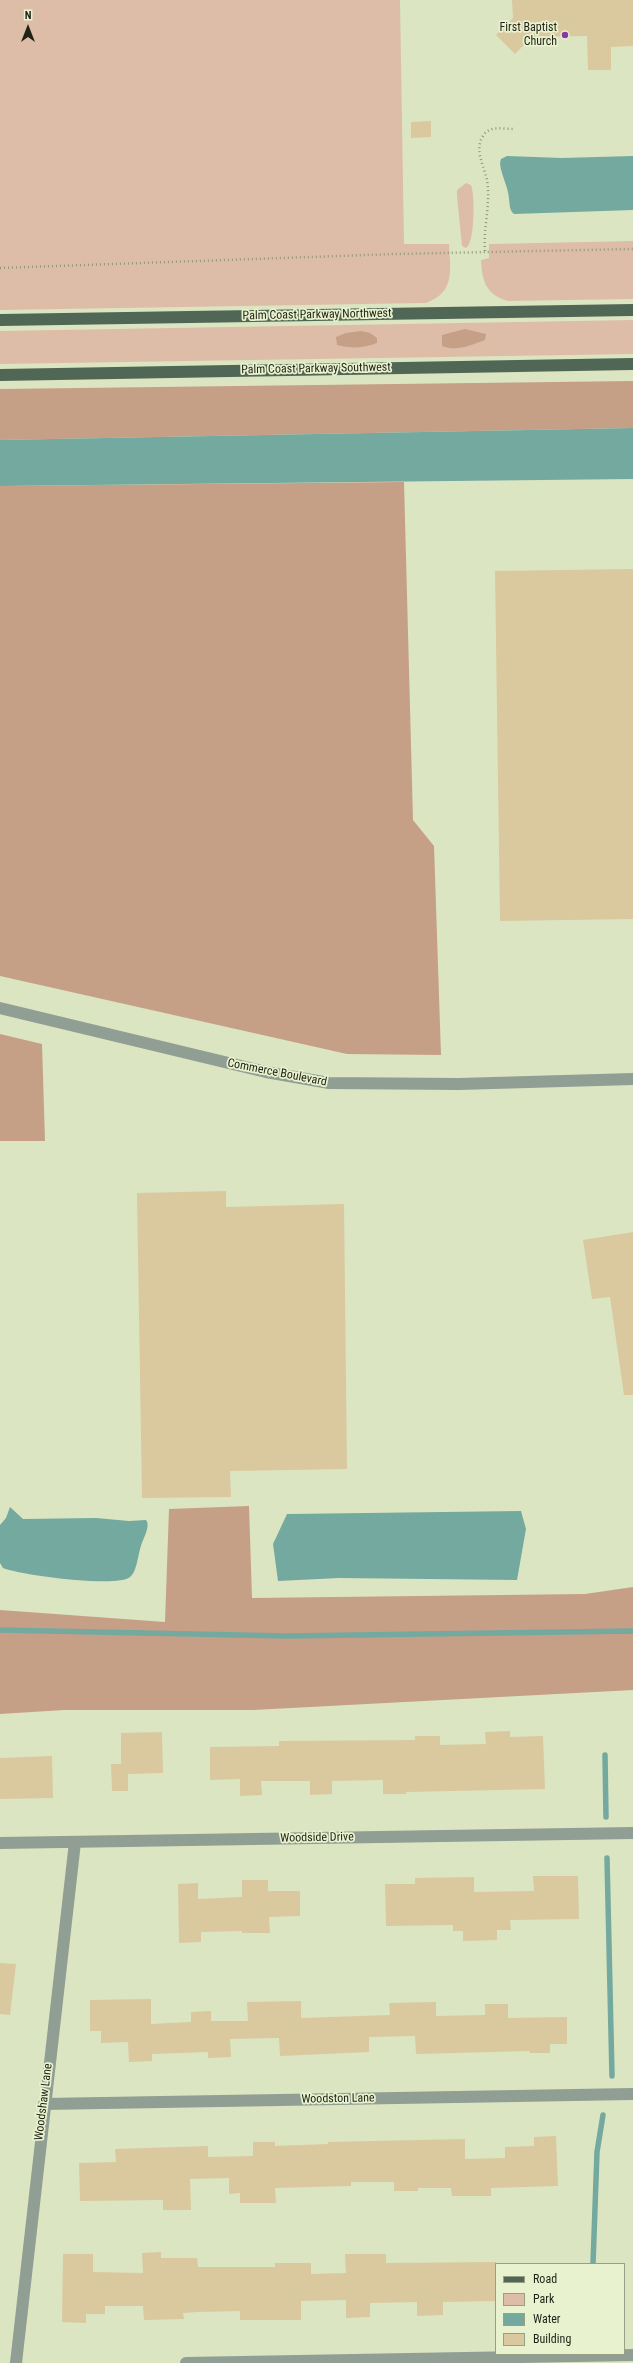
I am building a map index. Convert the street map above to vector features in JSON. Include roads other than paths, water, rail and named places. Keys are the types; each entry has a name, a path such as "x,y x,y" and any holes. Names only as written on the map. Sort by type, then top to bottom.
{"main road":[{"name":"Palm Coast Parkway Northwest","path":"0,320 633,310"},
{"name":"Palm Coast Parkway Southwest","path":"0,375 633,364"}],"street":[{"name":"Commerce Boulevard","path":"0,1008 266,1072 329,1083 459,1084 633,1079"},
{"name":"Woodside Drive","path":"0,1843 633,1833"},
{"name":"Woodshaw Lane","path":"16,2363 44,2104 75,1842"},
{"name":"Woodston Lane","path":"44,2104 633,2094"},
{"path":"186,2363 633,2355"}],"water":[{"path":"507,156 562,158 633,156 633,210 514,214 510,209 508,194 500,163 501,159"},
{"path":"633,428 633,479 0,486 0,440"},
{"path":"10,1507 23,1519 96,1518 129,1521 146,1520 148,1526 132,1575 122,1580 89,1581 47,1577 3,1568 0,1563 0,1525 6,1518"},
{"path":"521,1511 526,1529 517,1580 339,1578 278,1581 273,1544 287,1514"}],"waterway":[{"path":"0,1630 287,1636 633,1631"},
{"path":"605,1755 606,1817"},
{"path":"607,1858 612,2076"},
{"path":"593,2263 597,2152 603,2115"}],"place":[{"name":"First Baptist Church","path":"565,35"}]}
